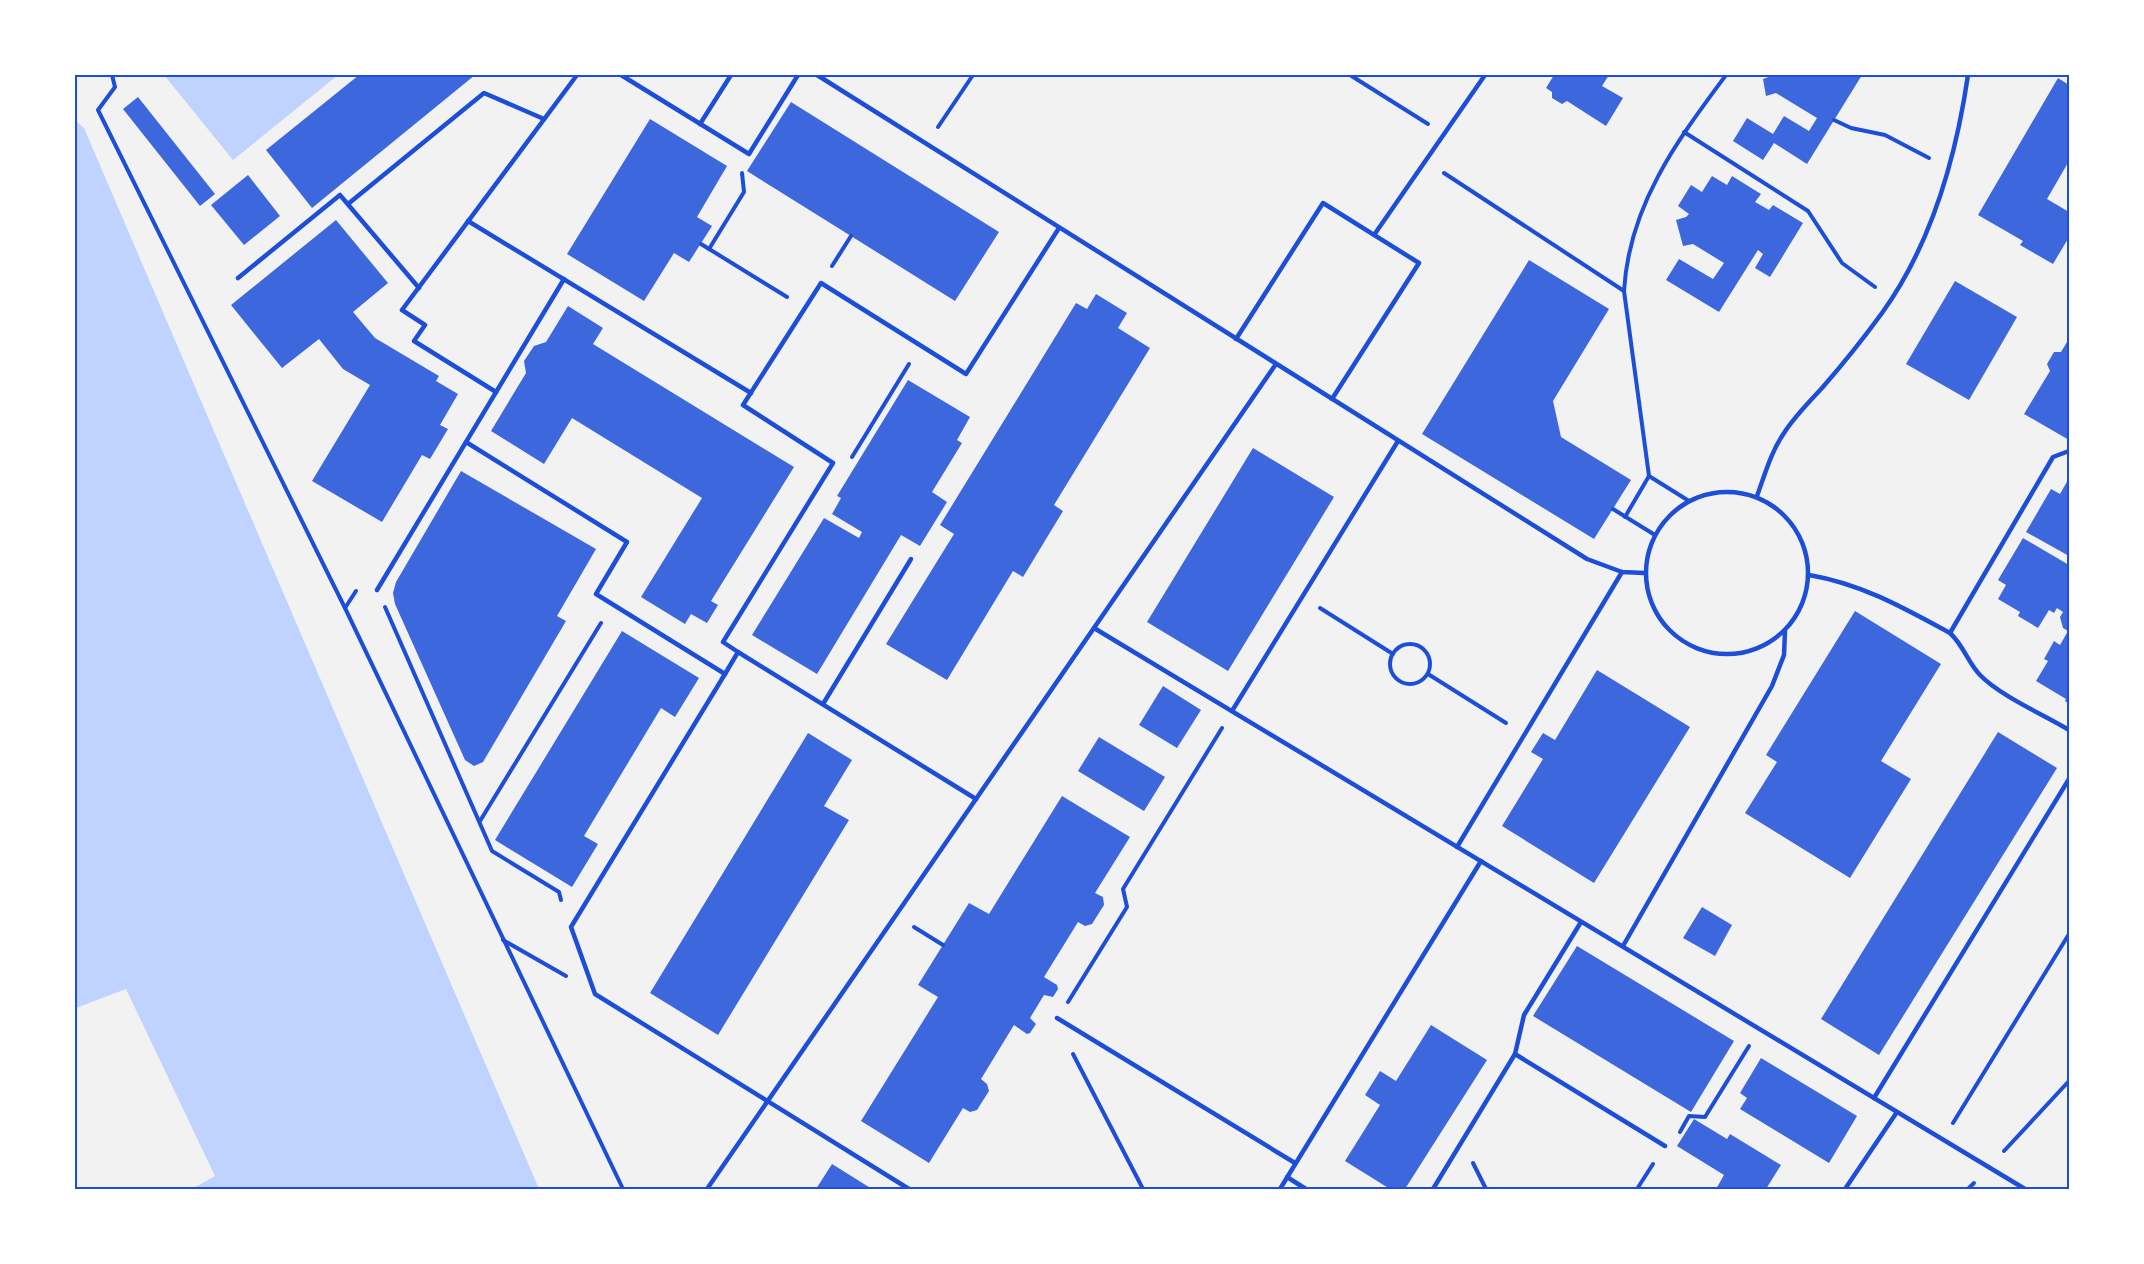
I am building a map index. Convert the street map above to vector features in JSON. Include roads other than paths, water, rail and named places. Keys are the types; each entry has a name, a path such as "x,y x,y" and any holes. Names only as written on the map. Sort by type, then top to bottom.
{"lane":[{"path":"496,392 414,342 425,324 402,310 577,75"},
{"path":"621,75 749,154 798,75"},
{"path":"700,123 731,75"},
{"path":"817,75 1587,559 1622,572 1644,573"},
{"path":"1374,235 1485,75"},
{"path":"1757,496 1771,457 1784,433 1852,353 1892,298 1928,227 1949,168 1963,113 1968,75"},
{"path":"348,204 484,93 544,119"},
{"path":"238,278 340,195 419,288"},
{"path":"1236,339 1323,203 1419,263 1332,399"},
{"path":"468,221 751,393"},
{"path":"976,799 723,642 833,463 743,405 821,283 966,374 1059,228"},
{"path":"377,590 564,279"},
{"path":"707,1189 1276,364"},
{"path":"1232,711 1398,441"},
{"path":"466,442 627,542 596,594 725,674"},
{"path":"1950,633 2053,457 2069,451"},
{"path":"1726,491 1757,496 1785,514 1804,544 1809,575 1802,605 1785,631 1758,648 1731,655 1705,652 1679,640 1661,622 1648,599 1644,573 1654,535 1668,515 1695,497 1726,491"},
{"path":"823,704 911,559"},
{"path":"1457,847 1622,572"},
{"path":"1809,575 1843,581 1950,633 1959,641 1973,667 1988,683 2069,730"},
{"path":"1094,628 2025,1189"},
{"path":"1623,946 1772,686 1784,655 1785,631"},
{"path":"738,652 571,927 595,994 909,1189"},
{"path":"1874,1098 2069,779"},
{"path":"1280,1189 1481,861"},
{"path":"1432,1189 1515,1054 1524,1015 1581,922"},
{"path":"1057,1018 1295,1163"},
{"path":"1515,1054 1665,1146"},
{"path":"1845,1189 1897,1112"},
{"path":"1287,1177 1306,1189"}],"water":[{"path":"164,75 338,75 233,160"},
{"path":"75,120 84,128 539,1189 192,1189 215,1176 126,989 76,1008 75,1006"}]}
